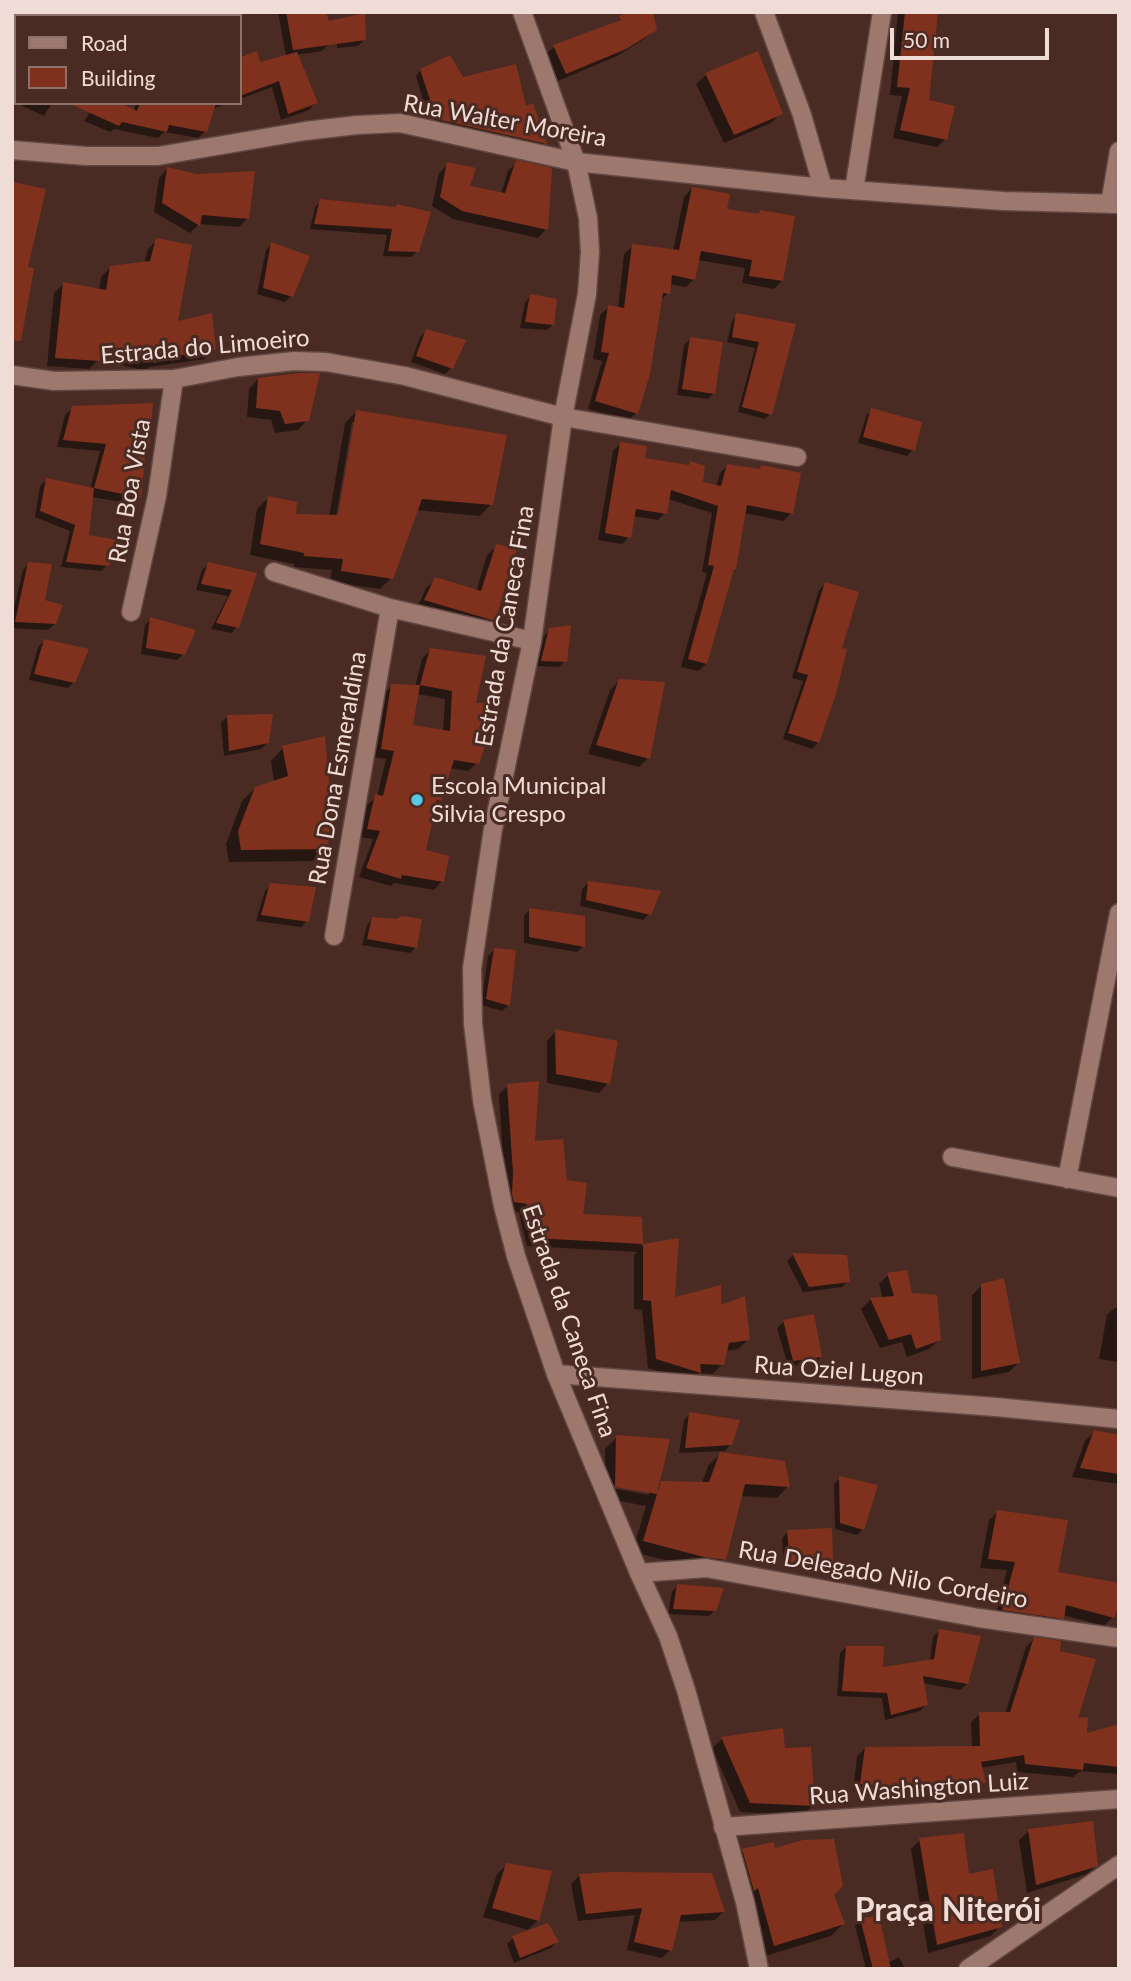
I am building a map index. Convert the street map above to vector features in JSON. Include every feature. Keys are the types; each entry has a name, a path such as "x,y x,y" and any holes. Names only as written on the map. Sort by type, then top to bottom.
{"street":[{"name":"Estrada da Caneca Fina","path":"523,12 576,162 588,218 590,252 587,294 564,417 532,641 493,829 472,968 471,994 482,1100 502,1206 556,1374 668,1636 686,1690 745,1902 759,1969"},
{"path":"764,12 802,115 823,188"},
{"path":"854,190 882,12"},
{"name":"Rua Walter Moreira","path":"12,150 86,156 158,156 306,131 400,123 576,162 823,188 1003,201 1114,204"},
{"path":"1114,204 1119,151"},
{"name":"Estrada do Limoeiro","path":"12,375 54,381 174,379 238,367 294,361 326,362 405,376 564,417 797,457"},
{"name":"Rua Boa Vista","path":"131,612 157,496 174,379"},
{"path":"274,572 390,608 532,641"},
{"name":"Rua Dona Esmeraldina","path":"334,936 390,608"},
{"path":"1067,1179 1118,921"},
{"path":"952,1157 1119,1188"},
{"name":"Rua Oziel Lugon","path":"556,1374 996,1407 1119,1419"},
{"name":"Rua Delegado Nilo Cordeiro","path":"639,1573 706,1569 979,1618 1119,1638"},
{"name":"Rua Washington Luiz","path":"723,1827 1119,1798"},
{"path":"968,1969 1119,1865"}],"building":[{"path":"286,12 326,12 329,21 365,13 366,40 293,50"},
{"path":"628,12 653,12 657,30 626,49 566,74 553,45 621,20 619,16"},
{"path":"905,12 938,12 929,100 955,106 947,140 900,130 910,88 897,87"},
{"path":"257,51 260,62 297,52 318,103 288,114 279,81 242,95 242,56"},
{"path":"758,51 783,114 734,135 705,73"},
{"path":"450,55 463,77 516,64 526,106 533,103 547,144 440,120 441,102 432,106 420,69"},
{"path":"72,105 124,105 137,111 139,105 215,105 207,132 169,125 167,132 122,122 119,126"},
{"path":"516,160 552,168 548,230 462,211 440,197 447,162 476,168 470,186 505,193"},
{"path":"167,167 197,174 255,171 249,219 202,215 200,226 162,203"},
{"path":"12,182 46,189 28,267 34,268 21,341 12,340"},
{"path":"692,187 730,194 727,209 759,214 760,210 795,216 783,281 749,276 752,260 701,251 695,280 672,275 670,294 663,293 650,374 638,414 595,401 609,353 601,352 608,305 624,308 632,244 679,250"},
{"path":"320,199 396,207 397,204 431,212 419,252 388,251 392,229 314,224"},
{"path":"156,238 192,245 178,321 212,313 216,350 156,359 156,363 101,348 100,361 55,358 63,282 106,290 110,266 150,261"},
{"path":"271,242 310,256 293,297 263,288"},
{"path":"530,294 557,299 554,325 525,322"},
{"path":"736,313 796,324 772,415 742,407 759,342 732,337"},
{"path":"426,329 466,340 453,369 416,356"},
{"path":"690,337 723,342 715,394 682,389"},
{"path":"320,373 309,421 285,424 280,411 256,408 258,378"},
{"path":"153,403 141,498 94,488 106,444 63,440 72,406"},
{"path":"871,408 922,422 915,451 863,437"},
{"path":"356,410 507,435 493,505 422,499 393,579 341,571 343,559 304,556 304,553 260,544 268,496 297,502 296,514 338,515"},
{"path":"620,442 647,446 645,458 689,465 690,461 705,466 703,482 721,486 727,464 760,469 761,465 801,473 793,514 747,505 736,569 707,664 688,659 714,566 708,565 718,506 671,490 667,514 636,509 631,538 605,533"},
{"path":"46,478 94,488 89,535 117,540 109,566 66,562 75,525 40,511"},
{"path":"496,544 517,548 495,621 424,600 435,577 481,591"},
{"path":"28,562 52,564 45,600 63,605 56,624 15,622"},
{"path":"208,562 257,573 239,628 216,623 232,590 201,584"},
{"path":"825,582 859,592 842,648 847,649 836,694 819,743 788,733 808,675 797,672"},
{"path":"150,617 196,630 185,655 146,648"},
{"path":"571,625 567,662 541,661 549,628"},
{"path":"44,639 89,649 75,683 34,674"},
{"path":"430,648 486,656 476,703 485,703 484,736 488,737 479,764 454,760 441,801 437,800 426,850 449,856 444,882 402,875 401,879 366,868 380,831 367,829 375,794 383,796 394,751 381,749 391,684 420,685","holes":["420,685 452,691 450,731 413,725"]},
{"path":"619,679 665,682 650,759 596,745"},
{"path":"273,714 269,743 229,751 227,715"},
{"path":"325,736 331,806 328,849 241,850 238,831 255,787 288,776 282,746"},
{"path":"588,881 661,891 651,915 586,900"},
{"path":"270,883 316,887 309,922 261,915"},
{"path":"529,908 585,916 585,947 529,937"},
{"path":"402,916 422,919 417,948 367,939 372,917 396,919"},
{"path":"494,948 516,950 510,1006 486,999"},
{"path":"555,1029 618,1041 610,1084 556,1074"},
{"path":"539,1081 535,1141 563,1139 567,1180 587,1183 583,1214 642,1217 643,1244 534,1238 527,1204 514,1202 512,1194 507,1084"},
{"path":"679,1238 675,1297 721,1285 721,1305 745,1296 750,1340 729,1343 724,1365 700,1364 701,1373 656,1359 651,1301 643,1300 643,1244"},
{"path":"792,1253 847,1255 850,1282 809,1287"},
{"path":"907,1270 912,1293 937,1295 941,1340 916,1349 911,1334 889,1340 870,1298 894,1296 887,1273"},
{"path":"1004,1278 1020,1363 981,1371 981,1284"},
{"path":"814,1314 822,1357 793,1361 783,1320"},
{"path":"689,1412 740,1420 732,1445 685,1448"},
{"path":"1094,1430 1119,1435 1119,1474 1080,1468"},
{"path":"616,1435 670,1439 657,1494 615,1487"},
{"path":"720,1452 785,1461 790,1487 745,1484 726,1560 643,1541 661,1481 709,1482"},
{"path":"839,1476 878,1485 864,1530 840,1523"},
{"path":"997,1510 1068,1520 1058,1572 1119,1583 1119,1605 1114,1618 1066,1605 1064,1619 1002,1610 1015,1562 988,1559"},
{"path":"832,1528 833,1561 790,1563 787,1530"},
{"path":"677,1584 724,1588 716,1611 673,1609"},
{"path":"939,1629 981,1636 968,1684 923,1676 928,1705 891,1715 887,1693 842,1691 846,1646 884,1646 883,1667 934,1659"},
{"path":"1034,1637 1061,1641 1060,1651 1096,1659 1078,1718 1088,1717 1087,1733 1119,1724 1119,1767 1084,1763 1083,1770 1025,1764 1024,1755 981,1762 986,1783 933,1785 933,1789 860,1784 865,1747 980,1746 979,1712 1010,1712"},
{"path":"783,1728 785,1748 811,1747 815,1806 750,1803 721,1737"},
{"path":"1093,1821 1098,1866 1036,1885 1028,1829"},
{"path":"964,1833 969,1874 993,1869 1002,1927 937,1945 919,1838"},
{"path":"834,1839 843,1886 834,1895 845,1924 774,1946 758,1888 754,1891 742,1849 774,1842 775,1848 803,1840"},
{"path":"506,1863 552,1871 539,1921 492,1908"},
{"path":"712,1873 725,1912 681,1915 672,1951 634,1942 642,1908 586,1914 579,1874"},
{"path":"879,1916 891,1969 873,1969 860,1918"},
{"path":"548,1923 559,1942 520,1958 512,1936"}],"place":[{"name":"Escola Municipal Silvia Crespo","path":"417,800"}],"district":[{"name":"Praça Niterói","path":"948,1911"}]}
